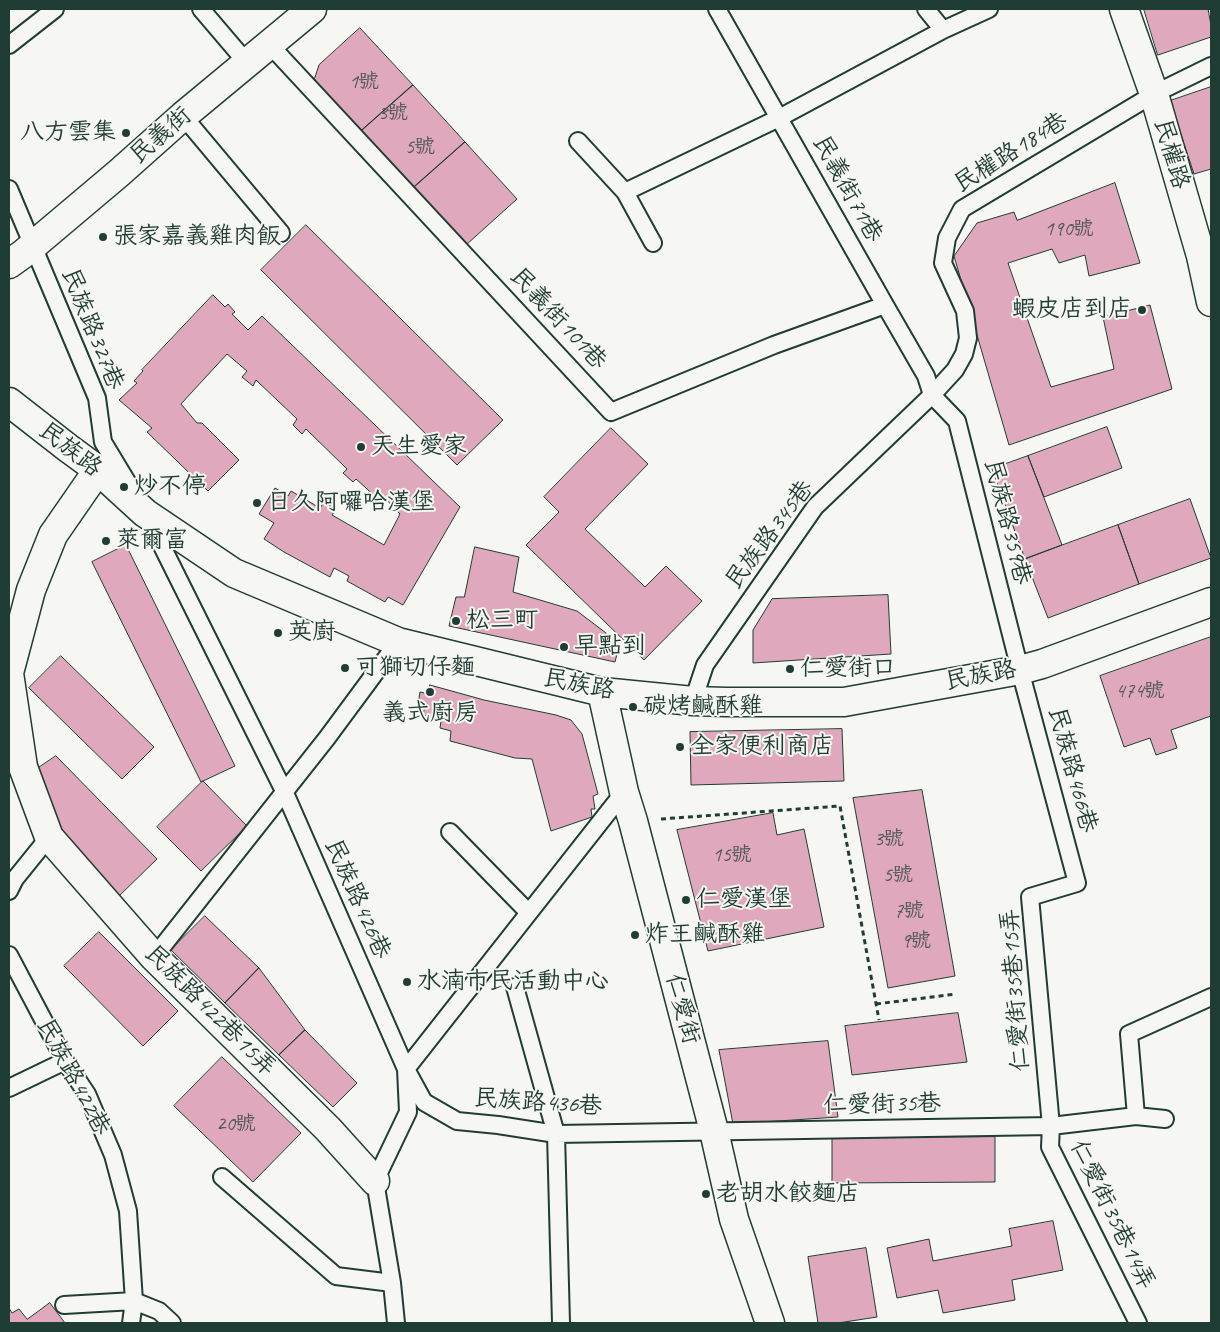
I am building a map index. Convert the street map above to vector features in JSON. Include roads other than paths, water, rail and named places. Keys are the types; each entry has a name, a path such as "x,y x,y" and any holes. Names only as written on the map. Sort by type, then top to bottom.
{"street":[{"name":"民義街","path":"9,264 33,246 183,116 312,9"},
{"name":"民權路","path":"1124,9 1154,94 1201,256 1211,302"},
{"name":"民族路","path":"9,402 98,470 145,513 234,573 398,642 602,692 693,701 844,702 1020,670 1042,664 1211,602"},
{"path":"49,837 16,770 9,673 31,590 53,535 98,470"},
{"name":"仁愛街","path":"602,692 624,792 714,1132 734,1219 770,1323"},
{"name":"民族路422巷15弄","path":"49,837 154,957 328,1129 375,1181"}],"lane":[{"path":"9,45 55,9"},
{"path":"201,9 247,63"},
{"name":"民義街71巷","path":"717,9 926,376 932,395"},
{"path":"926,9 943,30"},
{"path":"624,192 779,118 943,30 989,9"},
{"name":"民義街101巷","path":"270,44 611,412 774,345 885,305"},
{"name":"民權路184巷","path":"932,395 955,370 964,354 968,338 965,311 943,263 947,238 962,209 1154,94 1211,66"},
{"path":"183,116 281,233"},
{"path":"578,141 624,192 653,243"},
{"name":"民族路327巷","path":"9,188 97,398 103,442 145,513"},
{"name":"民族路359巷","path":"932,395 956,421 1020,670"},
{"name":"民族路345巷","path":"693,701 705,665 815,507 932,395"},
{"name":"民族路426巷","path":"145,513 285,793 406,1069 408,1112 375,1181"},
{"path":"154,957 328,738 398,642"},
{"name":"民族路466巷","path":"1020,670 1077,883"},
{"path":"406,1069 624,792"},
{"path":"450,832 528,912"},
{"path":"9,891 15,879 49,837"},
{"name":"仁愛街35巷15弄","path":"1051,1126 1030,897 1077,883"},
{"name":"民族路422巷","path":"9,955 65,1061 87,1094 113,1155 128,1211 134,1301 131,1323"},
{"path":"515,987 556,1134 561,1323"},
{"path":"1136,1116 1130,1034 1211,997"},
{"path":"9,1088 65,1061"},
{"name":"民族路436巷","path":"406,1069 424,1102 457,1121 498,1124 556,1134 714,1132"},
{"name":"仁愛街35巷","path":"714,1132 1051,1126 1136,1116 1165,1119"},
{"name":"仁愛街35巷14弄","path":"1051,1126 1050,1147 1138,1323"},
{"path":"222,1177 336,1276 392,1283"},
{"path":"375,1181 392,1283 396,1323"},
{"path":"64,1306 134,1301 159,1311 172,1323"}],"place":[{"name":"八方雲集","path":"126,133"},
{"name":"張家嘉義雞肉飯","path":"103,237"},
{"name":"蝦皮店到店","path":"1142,310"},
{"name":"天生愛家","path":"361,447"},
{"name":"炒不停","path":"124,487"},
{"name":"日久阿囉哈漢堡","path":"257,503"},
{"name":"萊爾富","path":"106,541"},
{"name":"松三町","path":"456,621"},
{"name":"英廚","path":"278,633"},
{"name":"早點到","path":"564,647"},
{"name":"可獅切仔麵","path":"345,668"},
{"name":"仁愛街口","path":"790,669"},
{"name":"義式廚房","path":"430,692"},
{"name":"碳烤鹹酥雞","path":"633,707"},
{"name":"全家便利商店","path":"680,747"},
{"name":"仁愛漢堡","path":"686,900"},
{"name":"炸王鹹酥雞","path":"635,935"},
{"name":"水湳市民活動中心","path":"407,982"},
{"name":"老胡水餃麵店","path":"706,1194"}]}
